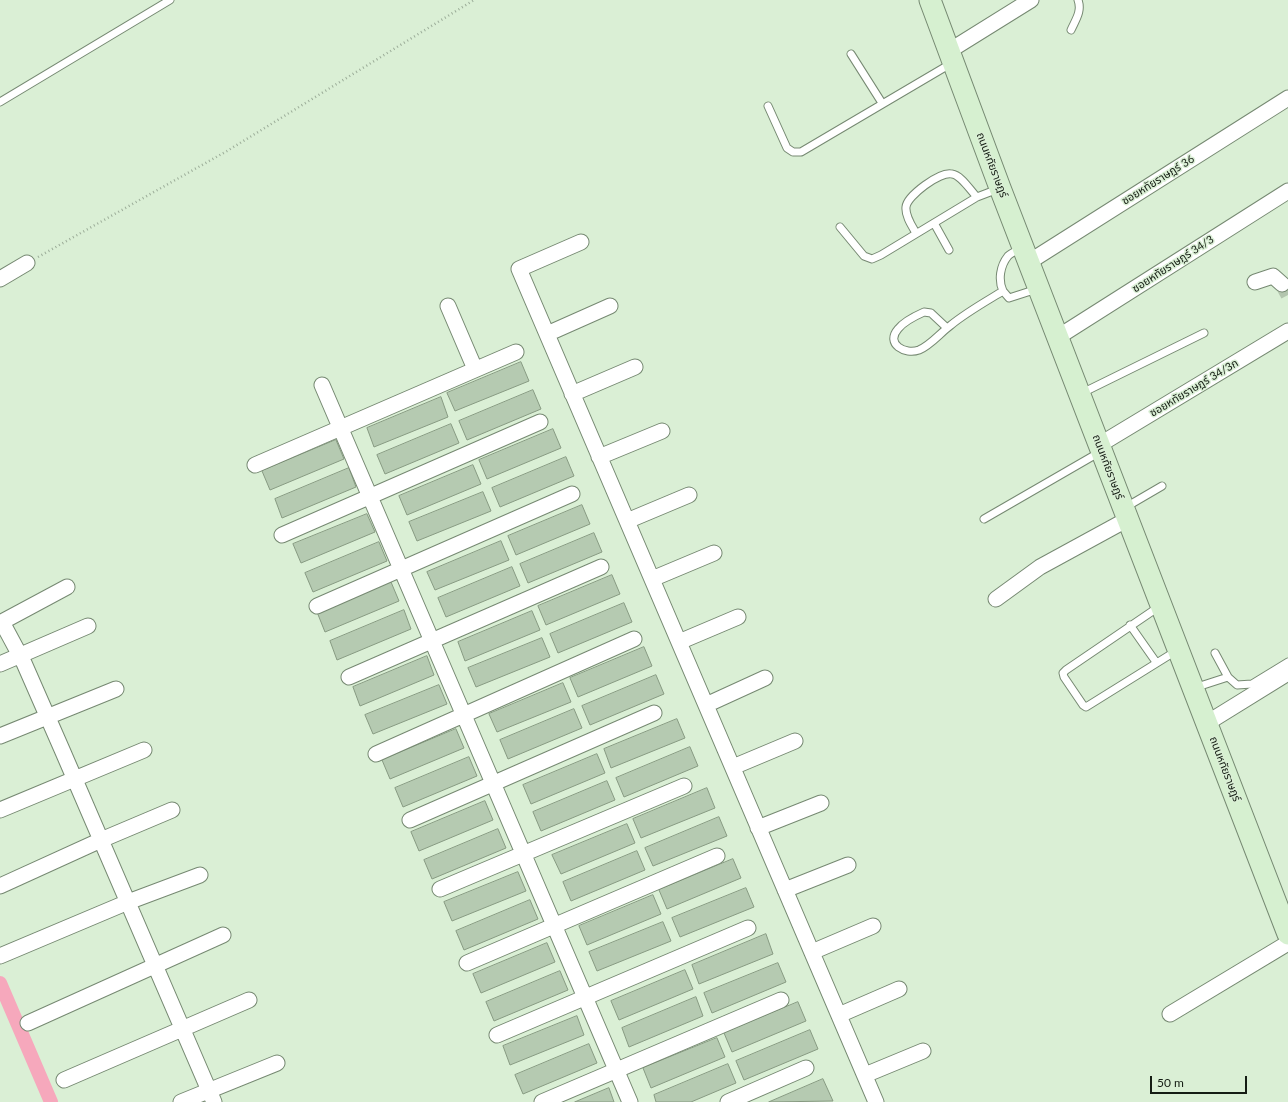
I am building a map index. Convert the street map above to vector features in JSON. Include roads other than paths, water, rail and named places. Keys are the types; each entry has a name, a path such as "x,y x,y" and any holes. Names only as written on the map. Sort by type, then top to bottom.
{"main road":[{"name":"ถนนหทัยราษฎร์","path":"930,0 1000,188 1288,933"}],"street":[{"path":"951,57 1031,0"},
{"name":"ซอยหทัยราษฎร์ 36","path":"1026,254 1288,98"},
{"name":"ซอยหทัยราษฎร์ 34/3","path":"1058,337 1288,191"},
{"path":"581,242 519,269 876,1102"},
{"path":"0,279 27,263"},
{"path":"1255,282 1273,276 1282,284"},
{"path":"448,306 475,369"},
{"path":"547,334 610,306"},
{"name":"ซอยหทัยราษฎร์ 34/3ก","path":"1101,448 1288,330"},
{"path":"255,465 516,352"},
{"path":"572,394 635,367"},
{"path":"322,385 630,1102"},
{"path":"282,535 540,422"},
{"path":"600,457 662,431"},
{"path":"317,606 572,494"},
{"path":"627,521 689,495"},
{"path":"996,599 1040,567 1126,514"},
{"path":"652,579 714,553"},
{"path":"349,677 601,567"},
{"path":"67,587 1,622 20,655 212,1096"},
{"path":"679,642 738,617"},
{"path":"0,664 88,626"},
{"path":"376,754 634,639"},
{"path":"1207,723 1288,673"},
{"path":"706,705 765,678"},
{"path":"0,736 116,688"},
{"path":"410,820 654,713"},
{"path":"732,768 795,741"},
{"path":"0,810 144,750"},
{"path":"440,889 684,786"},
{"path":"758,828 821,803"},
{"path":"0,886 100,840 172,810"},
{"path":"467,963 717,856"},
{"path":"785,890 848,865"},
{"path":"0,956 128,902 200,875"},
{"path":"812,952 873,926"},
{"path":"497,1035 584,996 748,928"},
{"path":"1170,1014 1288,933"},
{"path":"28,1023 155,965 223,936"},
{"path":"839,1015 899,989"},
{"path":"64,1080 249,1000"},
{"path":"542,1102 781,1000"},
{"path":"864,1075 923,1051"},
{"path":"181,1102 212,1096 277,1063"},
{"path":"728,1102 806,1068"}],"lane":[{"path":"0,102 170,0"},
{"path":"1071,30 1079,13 1080,7 1078,0"},
{"path":"851,54 882,103"},
{"path":"768,106 787,148 793,152 801,152 882,103 951,57"},
{"path":"916,234 906,213 907,204 912,196 938,176 952,174 958,176 977,197"},
{"path":"840,227 864,256 872,259 977,197 1000,188"},
{"path":"934,222 949,250"},
{"path":"1026,254 1008,255 1000,280 1003,291 1009,298 1039,288"},
{"path":"946,328 931,313 924,312 898,329 894,336 895,343 899,348 909,352 918,350 928,345 946,328 969,311 1003,291"},
{"path":"1080,394 1204,333"},
{"path":"984,519 1101,448"},
{"path":"1126,514 1162,486"},
{"path":"1162,605 1130,624 1063,673 1083,705 1086,707 1090,706 1156,662 1179,649"},
{"path":"1130,624 1156,662"},
{"path":"1215,653 1228,677 1237,684 1252,684 1288,662"},
{"path":"1194,688 1228,677"}],"waterway":[{"path":"0,983 51,1102"}],"tunnel":[{"path":"1282,284 1288,295"}]}
